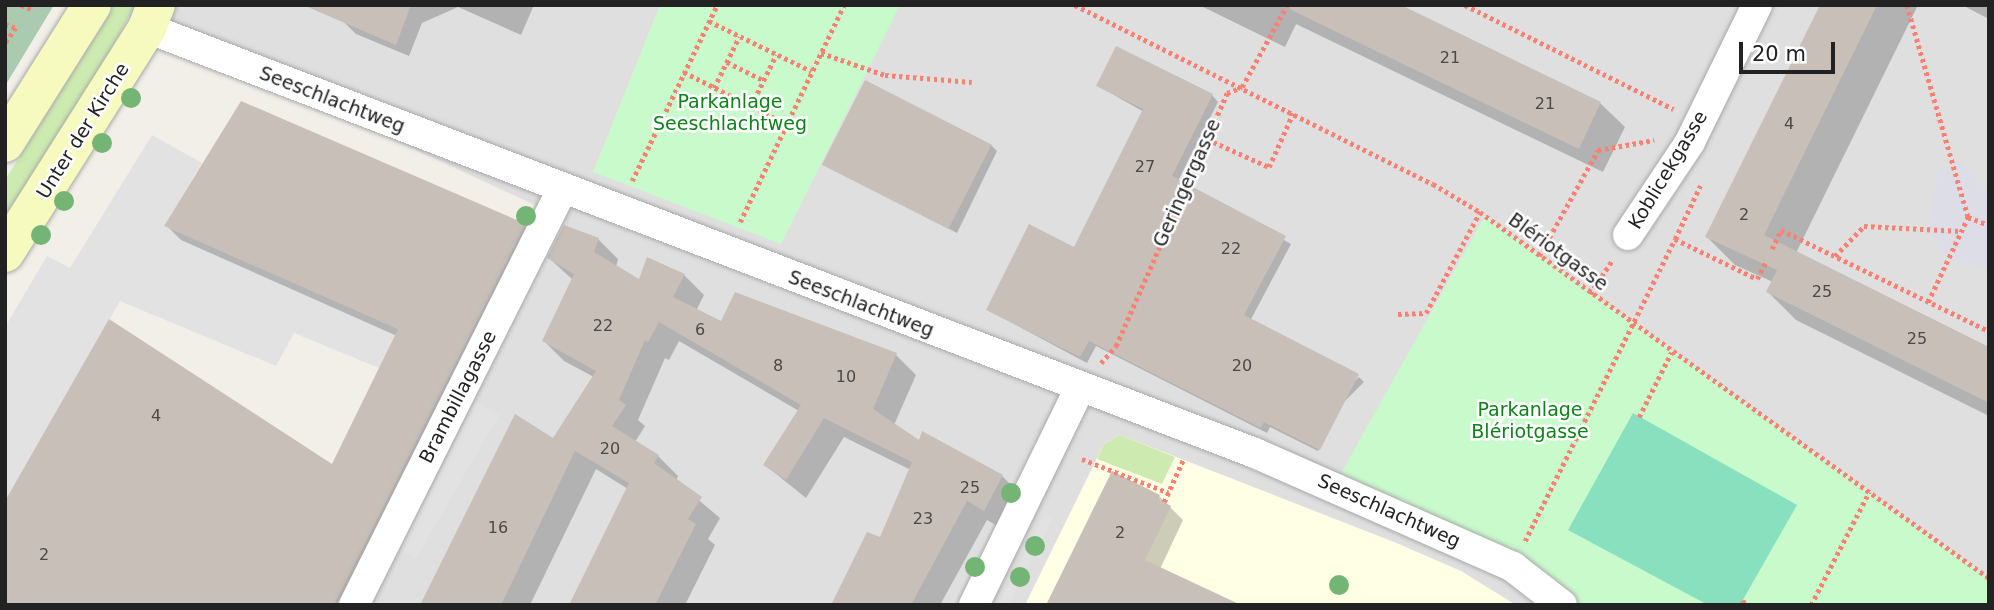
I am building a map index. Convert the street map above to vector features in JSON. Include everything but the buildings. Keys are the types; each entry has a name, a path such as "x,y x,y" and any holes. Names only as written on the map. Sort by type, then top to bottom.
{"main road":[{"path":"5,143 92,5"},
{"name":"Unter der Kirche","path":"5,253 152,16"}],"street":[{"name":"Koblicekgasse","path":"1629,235 1690,142 1757,5"},
{"name":"Seeschlachtweg","path":"152,16 562,190 1088,378 1513,566 1562,605"},
{"name":"Brambillagasse","path":"354,605 562,190"},
{"path":"974,605 1088,378"}],"path":[{"path":"21,5 34,10"},
{"path":"628,189 716,5"},
{"path":"735,232 844,5"},
{"name":"Blériotgasse","path":"1075,5 1242,86 1480,212 1671,353 1988,576"},
{"name":"Geringergasse","path":"1088,378 1116,346 1227,93 1242,86 1287,5"},
{"path":"1465,5 1680,112"},
{"path":"1907,5 1968,217 1928,302"},
{"path":"709,21 811,71"},
{"path":"5,24 16,28 5,44"},
{"path":"714,88 739,37"},
{"path":"821,53 885,75 972,82"},
{"path":"751,106 776,55"},
{"path":"727,62 764,80"},
{"path":"684,72 786,124"},
{"path":"1207,139 1269,167 1293,113"},
{"path":"1539,256 1598,150 1658,139"},
{"path":"1398,314 1426,313 1480,212"},
{"path":"1968,217 1989,225"},
{"path":"1835,256 1864,226 1961,231"},
{"path":"1772,248 1782,230 1989,331"},
{"name":"Koblicekgasse","path":"1590,293 1629,235"},
{"path":"1513,566 1675,239 1757,279 1766,261"},
{"path":"1639,416 1671,353"},
{"path":"1164,502 1185,456"},
{"path":"1083,459 1169,493"},
{"path":"1811,605 1869,492"}],"shaded area":[{"path":"5,5 54,5 5,86"},
{"path":"102,5 1989,5 1989,605 334,605 535,205"},
{"path":"152,135 202,163 164,226 398,329 379,368 294,333 276,366 120,301 5,501 5,327 47,256 70,268"},
{"path":"1961,161 1989,194 1989,268 1948,260 1928,229 1938,171"},
{"path":"475,401 499,415 416,559 392,545"},
{"path":"1037,434 1047,439 962,605 950,604"},
{"path":"1120,435 1394,542 1461,571 1516,605 1025,605 1104,444"},
{"path":"1045,514 1053,518 1009,605 999,605"}],"green space":[{"path":"115,5 135,5 104,63 5,216 5,180"},
{"name":"Parkanlage Seeschlachtweg","path":"660,5 900,5 781,244 593,172"},
{"name":"Parkanlage Blériotgasse","path":"1485,216 1989,578 1989,605 1562,605 1334,486"},
{"path":"1633,413 1797,505 1740,605 1708,605 1568,530"},
{"path":"1120,435 1175,457 1162,484 1097,459 1104,444"}]}
